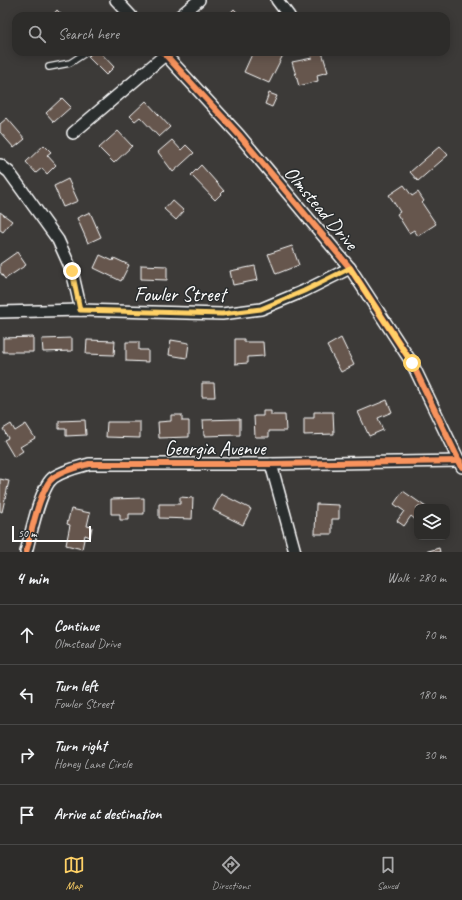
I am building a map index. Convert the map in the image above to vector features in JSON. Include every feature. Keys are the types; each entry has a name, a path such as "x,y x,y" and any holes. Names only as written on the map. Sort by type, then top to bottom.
{"street":[{"path":"116,0 126,12"},
{"path":"185,12 200,0"},
{"path":"277,0 286,12"},
{"path":"73,133 162,56"},
{"name":"Olmstead Drive","path":"166,56 239,135 350,268 412,363 461,464"},
{"path":"0,165 9,172 58,240 72,271 80,310"},
{"name":"Fowler Street","path":"0,312 80,310 222,314 261,309 304,291 350,268"},
{"name":"Georgia Avenue","path":"26,552 38,505 53,477 66,471 90,464 461,464"},
{"path":"271,464 295,552"}],"lane":[{"path":"49,66 70,63 81,56"}],"building":[{"path":"104,56 114,67 106,75 88,57"},
{"path":"251,56 282,56 269,83 244,72"},
{"path":"311,56 323,56 328,72 317,75 318,81 299,86 292,62 312,58"},
{"path":"269,93 277,96 272,107 265,104"},
{"path":"62,98 71,107 54,122 46,113"},
{"path":"146,101 170,127 159,137 140,117 135,121 130,116"},
{"path":"7,118 25,139 14,148 0,132 0,124"},
{"path":"118,131 132,146 114,163 99,148"},
{"path":"172,140 181,150 186,145 194,153 173,172 158,152"},
{"path":"44,145 51,152 47,155 56,165 47,174 42,168 36,173 26,162"},
{"path":"440,146 448,155 418,181 410,172"},
{"path":"201,165 224,191 215,200 191,175"},
{"path":"68,179 78,201 63,207 54,186"},
{"path":"404,185 412,196 418,192 424,201 422,203 436,224 418,236 414,230 409,233 397,214 400,212 389,195"},
{"path":"172,200 184,211 176,220 164,209"},
{"path":"0,212 12,221 3,232 0,230"},
{"path":"90,212 101,237 88,243 77,218"},
{"path":"292,246 299,265 276,274 268,254"},
{"path":"17,252 26,265 5,279 0,272 0,264"},
{"path":"100,255 113,261 114,258 129,265 121,281 94,268"},
{"path":"141,265 167,266 167,280 141,279"},
{"path":"255,266 258,280 233,285 230,271"},
{"path":"33,337 33,352 3,352 3,338"},
{"path":"72,338 72,351 43,352 42,339"},
{"path":"341,338 354,365 341,372 327,346"},
{"path":"235,339 244,339 244,342 263,342 264,356 248,357 248,363 235,364"},
{"path":"87,340 115,341 114,355 86,354"},
{"path":"171,340 189,343 187,358 169,355"},
{"path":"126,342 139,342 139,350 148,350 148,362 126,361"},
{"path":"202,383 214,383 215,397 202,397"},
{"path":"387,400 392,412 378,418 383,430 369,436 358,412"},
{"path":"263,411 271,411 271,415 285,415 286,431 269,431 269,437 255,437 254,416 263,416"},
{"path":"314,412 333,412 334,434 304,435 304,418 314,418"},
{"path":"171,415 182,415 182,421 189,421 189,437 159,438 158,422 171,421"},
{"path":"240,419 240,435 204,436 203,420"},
{"path":"85,420 86,435 66,436 66,429 59,429 59,421"},
{"path":"107,422 140,422 140,438 106,437"},
{"path":"11,424 15,431 26,424 35,438 20,447 23,451 14,457 4,440 8,438 3,429"},
{"path":"0,479 9,481 2,512 0,511"},
{"path":"403,491 422,504 414,504 414,518 411,516 404,526 397,521 404,511 394,504"},
{"path":"221,494 251,509 243,525 213,510"},
{"path":"180,497 193,498 192,519 159,518 159,504 180,504"},
{"path":"144,498 144,514 129,514 129,520 120,520 120,514 111,514 111,499"},
{"path":"316,504 339,505 339,519 332,519 332,534 315,534"},
{"path":"71,509 90,513 87,526 92,527 90,537 85,535 82,549 66,545 70,525 67,524"},
{"path":"439,548 440,552 425,552"}],"cycle path":[{"path":"167,56 239,135 350,268 412,363 462,467"},
{"path":"26,552 40,500 49,482 63,472 89,464 271,464 460,461"}],"route":[{"path":"72,271 80,310 222,314 261,309 304,291 350,268 370,296 412,363"}]}
